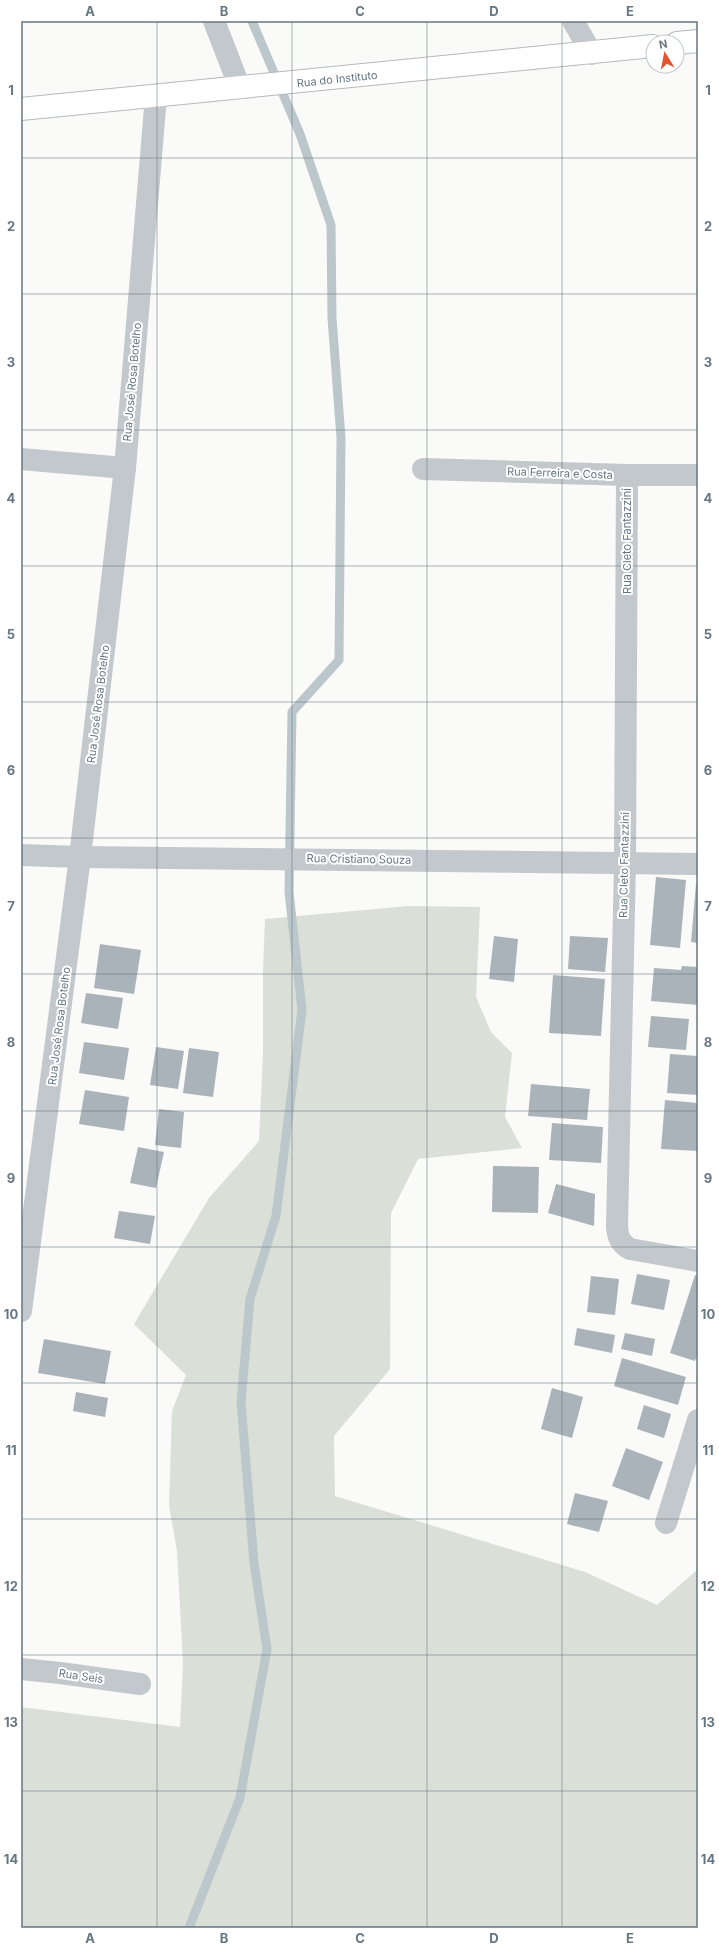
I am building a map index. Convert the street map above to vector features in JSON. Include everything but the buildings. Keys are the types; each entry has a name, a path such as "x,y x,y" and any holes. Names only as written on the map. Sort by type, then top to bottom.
{"main road":[{"path":"685,42 698,41"},
{"name":"Rua do Instituto","path":"21,109 592,54 645,47"}],"street":[{"path":"214,21 240,88"},
{"path":"573,21 592,54"},
{"name":"Rua José Rosa Botelho","path":"21,1311 26,1242 80,857 125,468 156,96"},
{"path":"21,459 125,468"},
{"name":"Rua Ferreira e Costa","path":"423,469 627,475 698,475"},
{"name":"Rua Cleto Fantazzini","path":"627,475 625,864 617,1227 618,1237 621,1243 630,1249 698,1261"},
{"name":"Rua Cristiano Souza","path":"21,855 80,857 698,864"},
{"path":"666,1523 698,1420"},
{"name":"Rua Seis","path":"21,1669 140,1684"}],"shaded area":[{"path":"408,906 480,907 476,997 491,1032 512,1053 505,1117 522,1148 418,1159 391,1213 390,1369 334,1436 335,1496 585,1572 657,1605 698,1569 698,1928 21,1928 21,1707 180,1727 183,1663 177,1551 169,1505 172,1411 186,1375 134,1324 209,1198 259,1141 263,1053 263,971 265,919"}],"waterway":[{"path":"189,1928 240,1798 267,1649 254,1563 241,1402 250,1299 276,1216 302,1010 289,892 292,712 339,660 341,438 332,318 331,225 300,134 252,21"}]}
